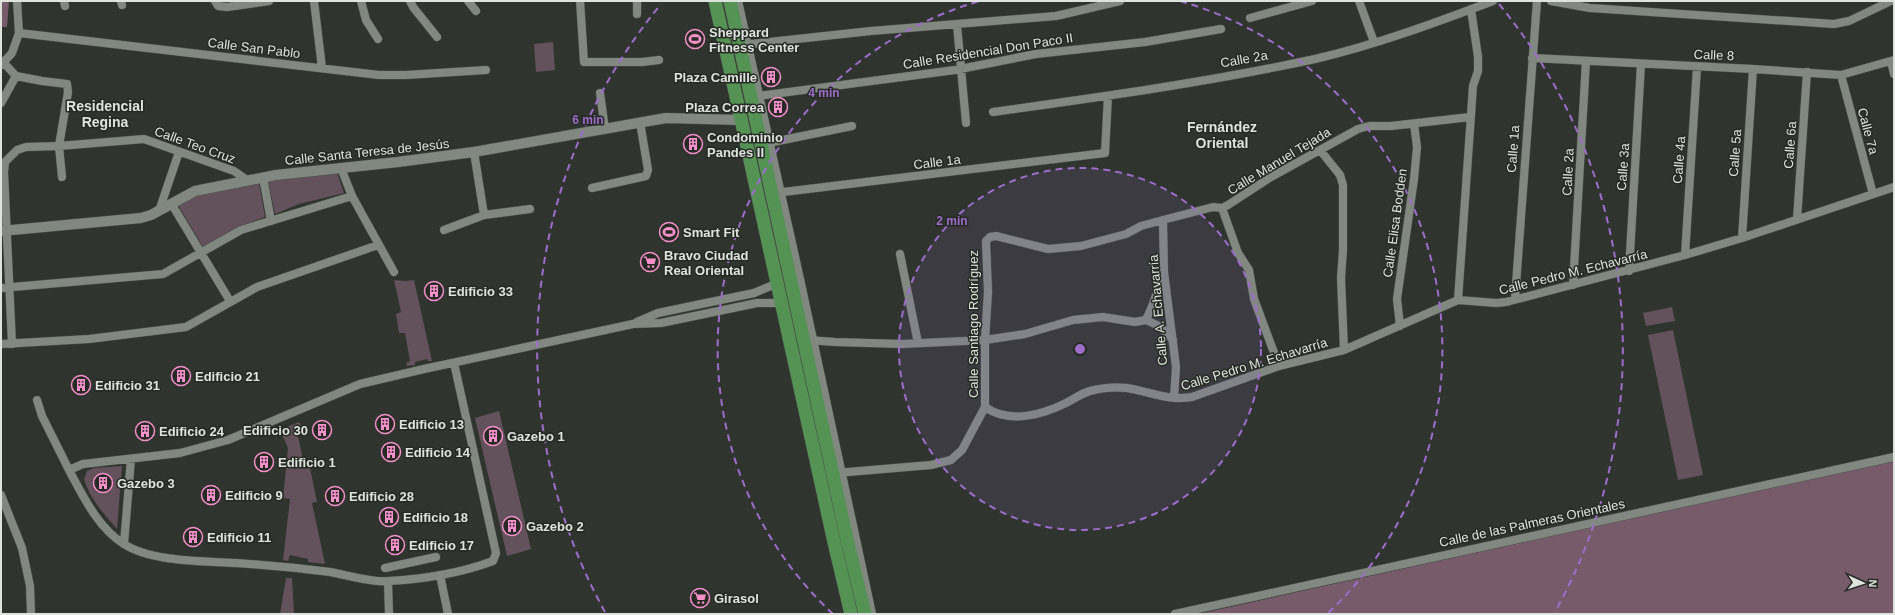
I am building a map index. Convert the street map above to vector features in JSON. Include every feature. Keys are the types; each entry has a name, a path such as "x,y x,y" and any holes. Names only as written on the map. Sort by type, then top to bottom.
{"main road":[{"path":"715,1 851,614"},
{"path":"730,1 743,45 776,193 837,473 865,614"}],"street":[{"path":"17,1 19,33 12,53 3,64 16,76 67,84 68,92 59,146 62,177"},
{"path":"215,1 218,6 227,7 269,1"},
{"path":"314,1 322,68"},
{"path":"361,1 366,20 378,39"},
{"path":"410,1 413,7 437,37"},
{"path":"468,1 476,11"},
{"path":"580,1 584,62 642,62 660,60"},
{"path":"637,1 637,14"},
{"path":"737,1 743,45 758,96 768,143 776,193"},
{"path":"743,45 863,31 957,25 1056,16 1120,1"},
{"path":"1250,18 1312,1"},
{"path":"1359,1 1374,42"},
{"name":"Calle 2a","path":"993,112 1108,96 1316,58 1374,42 1493,1"},
{"name":"Calle 1a","path":"1515,298 1537,1"},
{"path":"1551,1 1834,24 1849,21 1891,1"},
{"path":"1458,300 1470,117 1473,86 1478,72 1478,57 1471,9"},
{"path":"957,25 966,123"},
{"name":"Calle Residencial Don Paco II","path":"758,96 962,68 1036,54 1145,42 1221,29"},
{"name":"Calle San Pablo","path":"19,33 379,75 406,75 486,70"},
{"name":"Calle 8","path":"1532,58 1698,67 1753,68 1841,75 1892,60"},
{"path":"1892,60 1894,74"},
{"name":"Calle 2a","path":"1573,285 1586,61"},
{"name":"Calle 3a","path":"1628,271 1642,64"},
{"name":"Calle 4a","path":"1685,255 1698,67"},
{"name":"Calle 5a","path":"1742,238 1753,68"},
{"name":"Calle 6a","path":"1797,219 1807,72"},
{"name":"Calle 7a","path":"1841,75 1873,194"},
{"path":"1,103 16,76"},
{"path":"600,93 606,129"},
{"name":"Calle 1a","path":"776,193 1105,153 1108,96"},
{"name":"Calle Manuel Tejada","path":"986,241 990,237 996,236 1048,249 1081,246 1126,234 1141,226 1163,220 1213,207 1222,208 1271,177 1333,142 1362,128 1414,124 1470,117"},
{"name":"Calle Santa Teresa de Jesús","path":"4,231 141,218 195,191 263,177 474,152 666,118 741,120"},
{"path":"592,188 646,176 648,170 640,122"},
{"name":"Calle Elisa Bodden","path":"1400,326 1397,299 1414,178 1417,147 1414,124"},
{"path":"768,143 852,126"},
{"name":"Calle Teo Cruz","path":"3,172 5,162 18,150 26,147 59,146 144,139 159,143 179,152 234,171 247,180"},
{"path":"1320,150 1340,175 1343,185 1343,250 1341,278 1344,350"},
{"path":"159,210 179,152"},
{"path":"474,152 484,215"},
{"path":"341,168 352,196 394,272"},
{"path":"3,172 5,288 12,344"},
{"path":"263,177 271,221"},
{"name":"Calle Pedro M. Echavarría","path":"985,407 1005,416 1035,415 1049,411 1089,391 1107,388 1126,388 1161,397 1192,397 1279,366 1344,350 1458,300 1496,303 1628,271 1742,238 1894,187"},
{"path":"5,288 163,274 202,254 241,230 352,196"},
{"path":"171,203 230,301"},
{"path":"1222,208 1238,253 1249,270 1254,299 1279,366"},
{"path":"444,230 484,215 530,209"},
{"name":"Calle A. Echavarría","path":"1163,220 1164,272 1176,367 1174,398"},
{"name":"Calle Santiago Rodríguez","path":"985,407 985,340 988,292 986,241"},
{"path":"1,344 89,339 186,327 230,301 269,283 378,245"},
{"path":"900,254 918,343"},
{"path":"1146,320 1164,272"},
{"path":"633,324 658,313 754,293 778,283"},
{"path":"69,470 84,464 180,453 228,440 360,384 454,362 633,324 661,323 757,303 782,303"},
{"path":"658,313 661,323"},
{"path":"808,340 895,344 985,340 1025,334 1073,320 1103,317 1135,322 1146,320 1161,327 1173,340"},
{"path":"37,400 52,438 85,500 104,526 124,544 146,554 189,560 329,572 388,582 440,575 488,562 493,560 496,553 454,362"},
{"path":"871,614 837,473 931,465 951,460 962,450 985,407"},
{"name":"Calle de las Palmeras Orientales","path":"1175,614 1894,457"},
{"path":"124,544 131,459"},
{"path":"1,496 22,548 30,586 30,614"},
{"path":"385,568 436,557"},
{"path":"440,575 448,614"},
{"path":"388,582 389,614"}],"shaded area":[{"path":"1,1 9,1 7,27 1,27"},
{"path":"553,42 555,70 536,72 534,44"},
{"path":"337,173 344,193 299,204 275,214 268,181"},
{"path":"259,183 265,217 238,227 203,247 178,205 198,195"},
{"path":"394,280 414,280 432,361 428,361 427,359 415,362 415,365 407,366 406,363 410,361 405,333 399,333 396,314 401,312"},
{"path":"1672,307 1675,321 1646,326 1643,313"},
{"path":"1673,330 1703,475 1678,480 1648,335"},
{"path":"499,411 531,549 507,556 475,418"},
{"path":"299,422 301,426 296,427 305,469 310,468 317,502 312,503 325,564 308,562 308,559 290,555 288,561 283,560 290,499 283,498 288,448 280,430"},
{"path":"1894,460 1894,614 1198,614"},
{"path":"122,466 117,529 94,500 84,479 87,471 94,468"},
{"path":"286,578 292,578 294,614 280,614"}],"place":[{"name":"Sheppard Fitness Center","path":"695,39"},
{"name":"Plaza Camille","path":"771,77"},
{"name":"Plaza Correa","path":"778,107"},
{"name":"Condominio Pandes II","path":"693,144"},
{"name":"Smart Fit","path":"669,232"},
{"name":"Bravo Ciudad Real Oriental","path":"650,262"},
{"name":"Edificio 33","path":"434,291"},
{"name":"Edificio 21","path":"181,376"},
{"name":"Edificio 31","path":"81,385"},
{"name":"Edificio 13","path":"385,424"},
{"name":"Edificio 30","path":"322,430"},
{"name":"Edificio 24","path":"145,431"},
{"name":"Gazebo 1","path":"493,436"},
{"name":"Edificio 14","path":"391,452"},
{"name":"Edificio 1","path":"264,462"},
{"name":"Gazebo 3","path":"103,483"},
{"name":"Edificio 9","path":"211,495"},
{"name":"Edificio 28","path":"335,496"},
{"name":"Edificio 18","path":"389,517"},
{"name":"Gazebo 2","path":"512,526"},
{"name":"Edificio 11","path":"193,537"},
{"name":"Edificio 17","path":"395,545"},
{"name":"Girasol","path":"700,598"}],"district":[{"name":"Residencial Regina","path":"105,114"},
{"name":"Fernández Oriental","path":"1222,136"}]}
